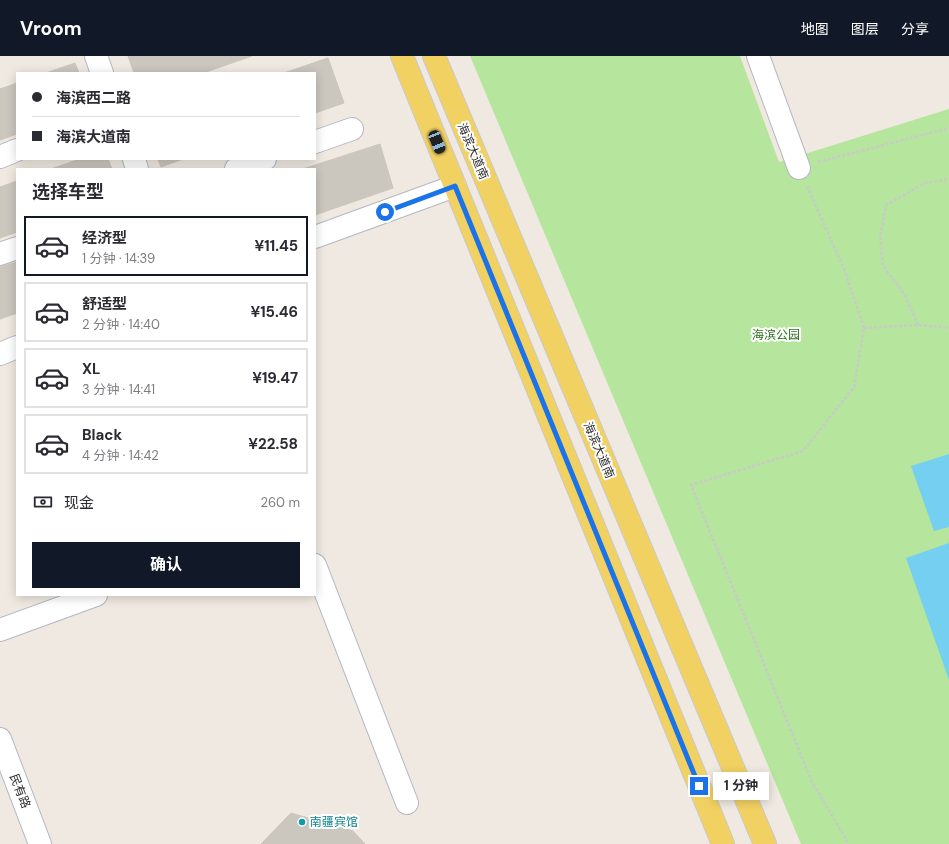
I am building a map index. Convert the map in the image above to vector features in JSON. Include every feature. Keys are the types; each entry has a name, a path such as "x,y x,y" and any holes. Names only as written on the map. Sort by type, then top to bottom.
{"main road":[{"path":"402,56 722,844"},
{"name":"海滨大道南","path":"434,56 765,844"}],"street":[{"path":"96,56 102,72"},
{"path":"758,56 799,168"},
{"path":"316,142 352,129"},
{"path":"0,156 16,150"},
{"path":"239,168 262,160"},
{"path":"316,237 455,186"},
{"path":"0,254 16,248"},
{"path":"0,354 16,347"},
{"path":"316,568 407,803"},
{"path":"0,630 93,596"},
{"name":"民有路","path":"0,739 40,844"}],"path":[{"path":"849,844 812,782 691,485 803,451 854,387 864,328 844,269 799,168 949,128"},
{"path":"918,325 905,295 883,266 880,237 886,205 925,183 949,179"},
{"path":"864,328 918,325 949,328"}],"green space":[{"name":"海滨公园","path":"470,56 740,56 779,162 949,109 949,844 801,844"}],"water":[{"path":"949,454 949,527 934,531 911,466"},
{"path":"949,543 949,680 906,558"}],"building":[{"path":"128,56 252,56 206,72 134,72"},
{"path":"328,58 344,103 316,113 316,72 287,72"},
{"path":"75,63 79,72 49,72"},
{"path":"16,83 16,134 0,140 0,89"},
{"path":"380,144 393,188 316,215 316,168 306,168"},
{"path":"77,160 108,160 112,168 54,168"},
{"path":"158,160 180,160 161,167"},
{"path":"16,181 16,232 0,238 0,187"},
{"path":"16,262 16,313 0,319 0,267"},
{"name":"南疆宾馆","path":"291,813 353,831 365,844 261,844"}],"place":[{"name":"南疆宾馆","path":"302,822"}],"route":[{"path":"385,212 455,186 699,786"}]}
